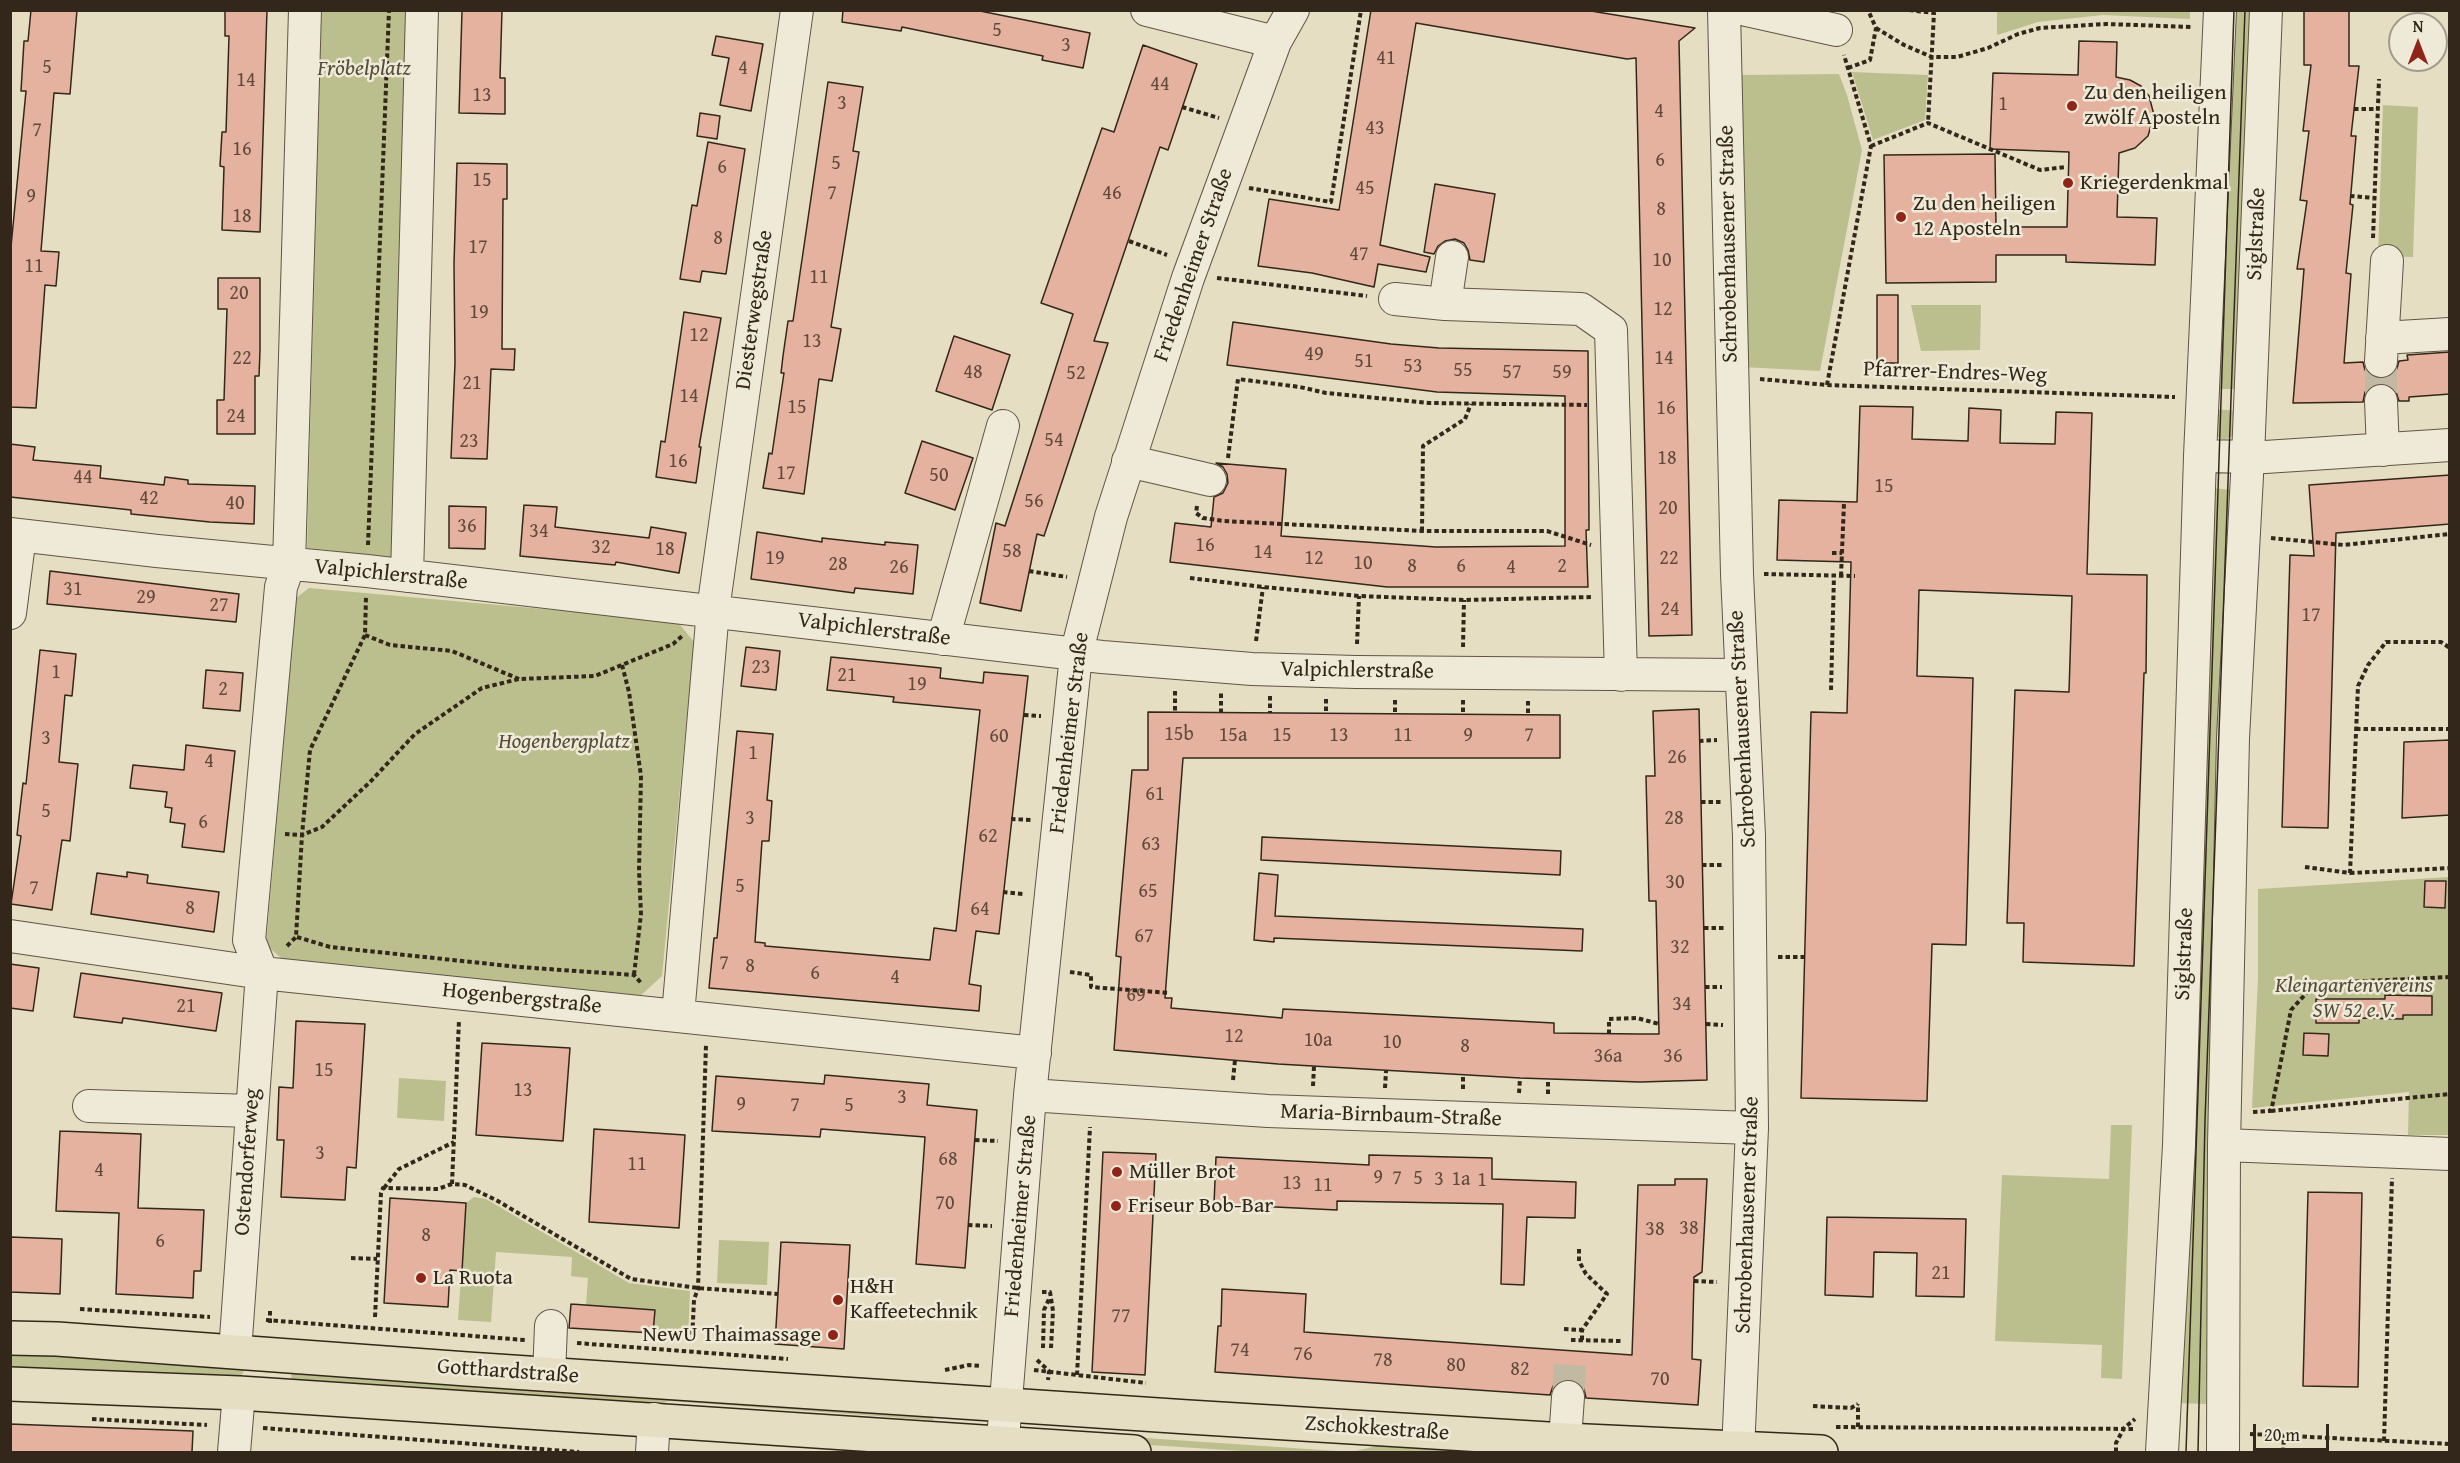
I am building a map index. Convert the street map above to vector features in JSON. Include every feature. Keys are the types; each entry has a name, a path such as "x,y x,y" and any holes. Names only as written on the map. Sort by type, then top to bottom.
{"main road":[{"name":"Gotthardstraße","path":"10,1338 1006,1404"},
{"name":"Gotthardstraße","path":"10,1384 239,1393 654,1419 1003,1448"},
{"name":"Zschokkestraße","path":"1006,1404 1565,1440 1739,1450 1821,1452"},
{"path":"1003,1448 1134,1452"}],"street":[{"path":"261,973 249,940 281,587 289,564 305,10"},
{"path":"407,576 422,10"},
{"name":"Diesterwegstraße","path":"713,610 797,10"},
{"path":"1147,10 1275,42"},
{"name":"Friedenheimer Straße","path":"1003,1448 1030,1095 1035,1053 1060,969 1076,655 1111,517 1128,461 1202,270 1243,126 1275,42 1293,10"},
{"name":"Schrobenhausener Straße","path":"1724,10 1731,376 1740,675 1749,836 1752,1128 1739,1450"},
{"path":"1746,10 1836,30"},
{"name":"Siglstraße","path":"2162,1452 2179,1144 2200,456 2220,10"},
{"name":"Siglstraße","path":"2223,1452 2224,1145 2233,738 2248,457 2266,10"},
{"path":"2380,252 2381,349 2450,333"},
{"path":"1445,304 1452,257"},
{"path":"1395,299 1445,304 1581,309 1611,330 1621,675"},
{"path":"2381,401 2383,450"},
{"path":"943,639 1003,426"},
{"path":"2200,456 2248,457 2450,445"},
{"path":"1128,461 1213,473"},
{"path":"10,613 15,534"},
{"name":"Valpichlerstraße","path":"15,534 713,610 1076,655 1252,669 1740,675"},
{"path":"692,1016 713,610"},
{"name":"Hogenbergstraße","path":"10,936 261,973 1035,1053"},
{"name":"Ostendorferweg","path":"235,1352 261,973"},
{"name":"Maria-Birnbaum-Straße","path":"1030,1095 1268,1112 1752,1128"},
{"path":"89,1106 252,1111"},
{"path":"2224,1145 2450,1154"},
{"path":"549,1375 551,1326"},
{"path":"235,1440 239,1393"},
{"path":"1565,1440 1568,1396"},
{"path":"652,1452 654,1419"}],"path":[{"path":"261,973 296,937 310,750 365,635 389,10"},
{"path":"1242,187 1331,202 1361,10"},
{"path":"1848,68 1870,60 1876,28 1868,10"},
{"path":"1909,10 1934,13 1928,123"},
{"path":"1876,28 1904,45 1932,57 1957,57 1988,48 2018,34 2062,25 2193,27"},
{"path":"1827,385 1871,146 1836,30"},
{"path":"2379,79 2375,198 2380,252"},
{"path":"1182,107 1243,126"},
{"path":"2354,109 2378,109"},
{"path":"1871,146 1928,123 2040,170 2067,167"},
{"path":"2350,196 2375,198"},
{"path":"1129,241 1202,270 1395,299"},
{"name":"Pfarrer-Endres-Weg","path":"1731,376 1827,385 2179,397"},
{"path":"1614,405 1471,404 1379,399 1238,379 1213,473 1196,513 1203,518 1224,521 1422,531 1547,531 1618,552"},
{"path":"1422,531 1423,446 1465,419 1471,404"},
{"path":"1841,576 1844,503"},
{"path":"2244,535 2344,545 2450,534"},
{"path":"1832,553 1842,553"},
{"path":"1029,571 1073,579"},
{"path":"1737,573 1855,576"},
{"path":"1832,690 1834,575"},
{"path":"1190,578 1263,588 1359,596 1464,600 1619,596"},
{"path":"1252,669 1263,588"},
{"path":"1356,672 1359,596"},
{"path":"1462,673 1464,600"},
{"path":"365,635 390,645 452,651 519,679"},
{"path":"2350,873 2358,686 2368,665 2386,642 2441,642 2450,648"},
{"path":"260,831 302,835 322,827 370,782 415,734 482,688 519,679 595,676 673,644"},
{"path":"622,665 629,692 641,776 639,871 641,914 634,975"},
{"path":"2356,729 2450,729"},
{"path":"2305,867 2350,873 2450,868"},
{"path":"1060,969 1091,975 1090,987 1170,993"},
{"path":"2270,1111 2291,1010 2311,988 2346,982 2450,977"},
{"path":"452,1184 460,993"},
{"path":"692,1016 698,1288 694,1300 692,1342"},
{"path":"1609,1034 1609,1019 1637,1018 1659,1024"},
{"path":"2243,1113 2450,1094"},
{"path":"1077,1375 1092,1099"},
{"path":"375,1317 383,1188 399,1169 454,1142"},
{"path":"2384,1442 2392,1152"},
{"path":"383,1188 438,1189 452,1184 465,1185 496,1200 631,1279 698,1288 778,1294"},
{"path":"1579,1249 1579,1262 1586,1274 1607,1294 1582,1330 1582,1340"},
{"path":"351,1258 378,1259"},
{"path":"1039,1302 1040,1282"},
{"path":"1040,1292 1050,1292 1053,1311 1052,1348"},
{"path":"1043,1348 1044,1310 1050,1298"},
{"path":"1037,1322 1038,1312"},
{"path":"1564,1329 1582,1330"},
{"path":"1571,1340 1622,1341"},
{"path":"1851,1400 1858,1404"},
{"path":"1813,1406 1851,1408 1858,1404"},
{"path":"1858,1404 1858,1427"},
{"path":"82,1418 235,1440 579,1452"},
{"path":"2283,1452 2284,1437"}],"green space":[{"path":"1997,10 2190,11 2190,19 2103,15 2038,22 1997,35"},
{"name":"Fröbelplatz","path":"321,11 410,11 395,558 307,548"},
{"path":"2229,11 2251,11 2243,389 2211,389"},
{"path":"1852,72 1928,75 1925,120 1873,140"},
{"path":"1839,74 1862,150 1820,371 1742,367 1741,75"},
{"path":"2383,105 2418,107 2413,257 2378,256"},
{"path":"1911,305 1981,305 1980,350 1921,351"},
{"path":"2211,409 2241,411 2233,436 2224,440 2214,435"},
{"path":"2213,488 2232,490 2206,1404 2178,1403"},
{"name":"Hogenbergplatz","path":"309,588 677,621 694,642 662,976 638,998 288,964 266,945 296,598"},
{"name":"Kleingartenvereins SW 52 e.V.","path":"2449,877 2449,1135 2408,1135 2409,1092 2252,1108 2258,978 2258,889"},
{"path":"399,1078 446,1081 444,1121 397,1118"},
{"path":"2111,1125 2132,1125 2122,1379 2101,1378 2102,1345 1995,1341 2002,1175 2109,1179"},
{"path":"474,1197 486,1199 629,1283 690,1291 688,1337 653,1333 655,1310 586,1305 588,1278 571,1276 572,1257 496,1252 491,1322 458,1320 466,1203"},
{"path":"719,1240 769,1242 767,1285 717,1283"},
{"path":"11,1352 245,1369 239,1380 11,1367"},
{"path":"295,1368 934,1411 933,1420 669,1401 646,1408 293,1384 291,1375"},
{"path":"1071,1433 1352,1452 1258,1452 1071,1440"},
{"path":"1384,1444 1497,1452 1352,1452"}],"building":[{"path":"31,10 77,10 70,94 54,93 41,251 59,252 56,286 45,285 36,408 10,407 10,257 26,91 21,91 24,41 28,41"},
{"path":"225,10 267,10 260,232 222,230 224,167 220,166 222,132 226,132 229,36 225,36"},
{"path":"462,10 502,10 500,78 505,78 505,114 459,113"},
{"path":"843,10 975,10 1090,33 1083,68 1042,60 1043,56 902,27 901,31 842,22"},
{"path":"1371,10 1591,11 1695,28 1679,41 1692,635 1649,636 1636,58 1627,59 1416,23 1380,245 1430,257 1426,272 1378,264 1374,287 1312,273 1258,266 1269,199 1339,210"},
{"path":"2304,10 2349,10 2349,66 2359,66 2351,136 2356,136 2350,204 2353,205 2346,273 2351,274 2344,363 2363,362 2365,370 2371,376 2381,379 2396,371 2399,361 2408,360 2407,355 2450,352 2450,394 2409,397 2409,401 2399,401 2390,385 2380,383 2365,392 2363,402 2293,403 2304,269 2297,269 2307,201 2300,200 2309,131 2303,131 2311,65 2304,65"},
{"path":"716,36 763,44 751,111 720,105 729,58 712,55"},
{"path":"2079,41 2117,42 2116,77 2130,80 2141,86 2149,96 2154,115 2148,136 2135,148 2119,153 2117,217 2157,218 2155,265 2066,262 2066,255 1996,255 1996,282 1886,283 1884,155 1995,154 1996,227 2067,227 2069,152 1990,149 1993,73 2078,75"},
{"path":"1143,45 1197,64 1168,150 1160,147 1094,341 1108,343 1044,536 1037,534 1021,611 980,603 996,523 1005,526 1073,314 1041,303 1102,128 1114,132"},
{"path":"828,82 863,87 853,151 859,152 831,327 841,329 832,381 819,379 804,494 763,488 769,453 772,454 784,373 781,373 788,321 793,321"},
{"path":"700,113 720,116 717,139 697,136"},
{"path":"708,142 745,149 726,274 702,271 700,282 680,279 692,205 697,206"},
{"path":"457,163 507,164 507,199 503,199 502,349 515,349 514,370 491,369 487,459 451,458 455,363 454,264"},
{"path":"1435,184 1495,194 1484,262 1470,260 1464,243 1455,239 1445,241 1438,246 1434,254 1424,252"},
{"path":"218,278 260,278 260,351 259,376 255,376 255,434 217,434 217,400 224,400 227,309 218,309"},
{"path":"1877,295 1898,295 1898,363 1877,363"},
{"path":"684,312 721,318 699,447 701,447 696,483 656,477 661,441 665,442"},
{"path":"1233,322 1391,344 1439,348 1588,351 1589,530 1586,530 1588,587 1387,587 1170,562 1175,523 1211,527 1214,497 1223,493 1228,483 1223,467 1216,463 1286,469 1281,536 1436,547 1565,546 1565,396 1437,392 1227,365"},
{"path":"954,336 1010,355 992,410 936,391"},
{"path":"1860,406 1913,407 1912,439 1968,441 1969,408 2001,410 2000,443 2055,444 2056,412 2092,413 2087,574 2147,575 2146,673 2144,673 2134,966 2023,962 2024,923 2007,923 2015,690 2069,692 2072,596 1919,590 1917,676 1973,678 1966,945 1932,944 1927,1101 1801,1098 1811,712 1847,713 1851,562 1777,560 1779,500 1857,502"},
{"path":"922,441 973,458 955,510 905,493"},
{"path":"10,444 35,447 33,460 101,466 100,478 164,485 165,477 188,480 188,484 255,486 254,524 131,514 131,510 10,497"},
{"path":"2450,475 2450,524 2336,533 2328,828 2282,827 2290,555 2314,556 2309,485"},
{"path":"524,505 557,507 555,527 649,538 651,527 686,533 679,573 616,562 615,565 520,556"},
{"path":"449,506 486,507 485,549 449,548"},
{"path":"757,532 822,542 822,538 885,545 885,542 918,545 913,594 855,588 854,593 751,579"},
{"path":"50,571 239,594 236,622 47,604"},
{"path":"746,647 780,651 776,690 741,686"},
{"path":"40,650 76,654 72,696 65,695 59,762 78,764 70,841 62,840 52,910 11,904 21,836 17,835 23,783 26,784"},
{"path":"831,657 941,668 940,678 983,683 984,672 1028,676 999,934 976,931 969,984 981,986 979,1011 709,988 714,938 717,938 737,731 773,734 767,800 772,801 769,841 762,841 755,942 765,943 765,946 930,960 934,928 956,931 980,710 893,702 894,697 827,690"},
{"path":"206,670 243,673 240,711 203,708"},
{"path":"1699,709 1707,1080 1640,1082 1520,1078 1278,1064 1114,1050 1121,957 1116,956 1132,770 1148,770 1148,712 1560,715 1560,758 1183,758 1165,998 1172,998 1171,1008 1282,1018 1283,1009 1554,1023 1554,1033 1659,1034 1656,901 1649,901 1646,776 1655,776 1653,711"},
{"path":"2450,740 2450,815 2402,818 2404,742"},
{"path":"186,745 235,751 224,852 182,847 185,824 170,822 172,808 165,807 167,792 130,788 133,765 184,770"},
{"path":"1262,837 1561,851 1560,875 1261,860"},
{"path":"127,872 148,875 147,883 219,892 214,932 91,914 97,873 127,877"},
{"path":"1259,873 1278,875 1275,916 1583,929 1582,951 1274,938 1274,942 1254,940"},
{"path":"2425,881 2446,881 2445,908 2424,907"},
{"path":"10,964 39,968 33,1011 10,1008"},
{"path":"81,973 222,993 216,1031 123,1018 122,1023 74,1017"},
{"path":"2385,995 2432,996 2432,1015 2403,1015 2403,1019 2359,1018 2359,1023 2316,1023 2316,999 2385,999"},
{"path":"296,1021 365,1024 356,1168 347,1167 345,1200 281,1197 284,1140 277,1140 279,1087 293,1088"},
{"path":"2304,1033 2329,1034 2328,1056 2303,1055"},
{"path":"482,1043 570,1048 563,1141 476,1135"},
{"path":"825,1075 929,1084 927,1105 977,1110 965,1268 916,1264 925,1137 821,1129 820,1137 712,1131 716,1076 824,1084"},
{"path":"594,1129 685,1135 679,1228 589,1222"},
{"path":"60,1131 141,1134 138,1208 204,1210 201,1271 194,1271 193,1298 116,1294 119,1213 56,1211"},
{"path":"1103,1152 1156,1154 1145,1375 1092,1372"},
{"path":"1369,1155 1492,1158 1492,1179 1576,1182 1575,1218 1527,1217 1524,1285 1501,1284 1503,1204 1337,1201 1337,1210 1214,1204 1216,1157 1369,1165"},
{"path":"1675,1179 1707,1179 1702,1272 1694,1277 1692,1359 1701,1360 1698,1405 1586,1398 1579,1382 1570,1379 1560,1381 1553,1386 1550,1395 1215,1372 1218,1326 1221,1326 1222,1289 1306,1294 1304,1332 1632,1355 1638,1185 1675,1185"},
{"path":"2308,1192 2362,1193 2358,1387 2303,1386"},
{"path":"390,1198 466,1203 462,1271 450,1270 448,1307 384,1303"},
{"path":"1827,1217 1966,1219 1964,1297 1916,1296 1917,1253 1874,1252 1873,1297 1825,1295"},
{"path":"10,1237 62,1239 60,1294 10,1292"},
{"path":"781,1242 850,1245 844,1349 775,1344"},
{"path":"571,1304 655,1310 653,1333 569,1328"},
{"path":"10,1424 193,1431 192,1452 10,1452"}],"tunnel":[{"path":"2381,361 2381,401"},
{"path":"1568,1397 1571,1351"}],"tram line":[{"path":"2186,1452 2234,10"},
{"path":"2198,1452 2205,1120 2245,10"}],"place":[{"name":"Zu den heiligen zwölf Aposteln","path":"2072,106"},
{"name":"Kriegerdenkmal","path":"2068,183"},
{"name":"Zu den heiligen 12 Aposteln","path":"1901,217"},
{"name":"Müller Brot","path":"1117,1172"},
{"name":"Friseur Bob-Bar","path":"1116,1206"},
{"name":"La Ruota","path":"421,1278"},
{"name":"H&H Kaffeetechnik","path":"838,1300"},
{"name":"NewU Thaimassage","path":"833,1335"}]}
